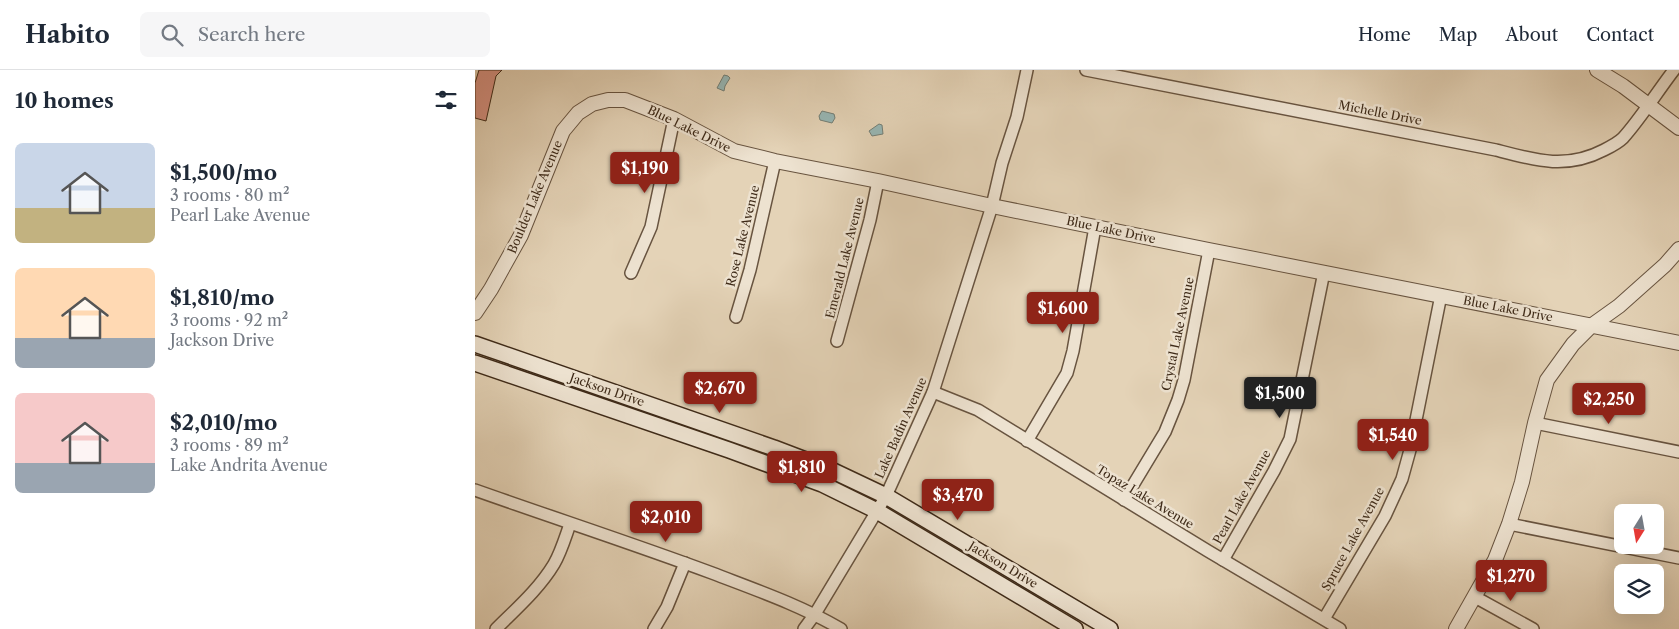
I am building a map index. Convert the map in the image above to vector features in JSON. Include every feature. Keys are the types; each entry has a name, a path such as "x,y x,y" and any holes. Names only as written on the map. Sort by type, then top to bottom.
{"main road":[{"name":"Jackson Drive","path":"475,344 829,469 886,496 1110,629"},
{"name":"Jackson Drive","path":"475,363 822,484 877,511 1075,629"}],"street":[{"name":"Lake Badin Avenue","path":"804,629 886,496 933,392 993,206 1002,164 1017,117 1027,70"},
{"name":"Michelle Drive","path":"1087,70 1552,162 1575,160 1607,149 1622,139 1674,70"},
{"path":"1597,70 1623,86 1679,128"},
{"name":"Blue Lake Drive","path":"563,131 572,118 584,108 600,101 625,100 674,119 733,151 775,161 1209,250 1679,343"},
{"path":"631,273 651,227 674,119"},
{"name":"Boulder Lake Avenue","path":"475,313 491,289 521,235 563,131"},
{"name":"Rose Lake Avenue","path":"736,317 750,270 775,161"},
{"name":"Emerald Lake Avenue","path":"837,342 870,220 878,181"},
{"path":"1027,441 1067,373 1073,351 1095,227"},
{"path":"1456,629 1495,560 1509,524 1522,482 1547,380 1573,344 1591,326 1619,306 1665,265 1679,249"},
{"name":"Crystal Lake Avenue","path":"1124,500 1165,432 1178,400 1184,380 1209,250"},
{"name":"Pearl Lake Avenue","path":"1223,560 1274,471 1289,439 1324,272"},
{"name":"Spruce Lake Avenue","path":"1323,619 1385,516 1402,479 1410,450 1441,295"},
{"name":"Topaz Lake Avenue","path":"933,392 978,410 1223,560 1340,629"},
{"path":"1535,423 1679,452"},
{"path":"475,490 685,563 782,600 815,614 841,629"},
{"path":"496,629 537,588 553,566 570,524"},
{"path":"1509,524 1679,558"},
{"path":"654,629 667,607 685,563"},
{"path":"1475,597 1533,629"}],"water":[{"path":"724,75 730,78 724,91 717,88"},
{"path":"822,111 834,114 835,118 832,123 820,120 819,116"},
{"path":"879,124 882,125 883,134 872,136 869,131"}],"building":[{"path":"479,70 502,70 496,76 486,121 475,118 475,83"}]}
